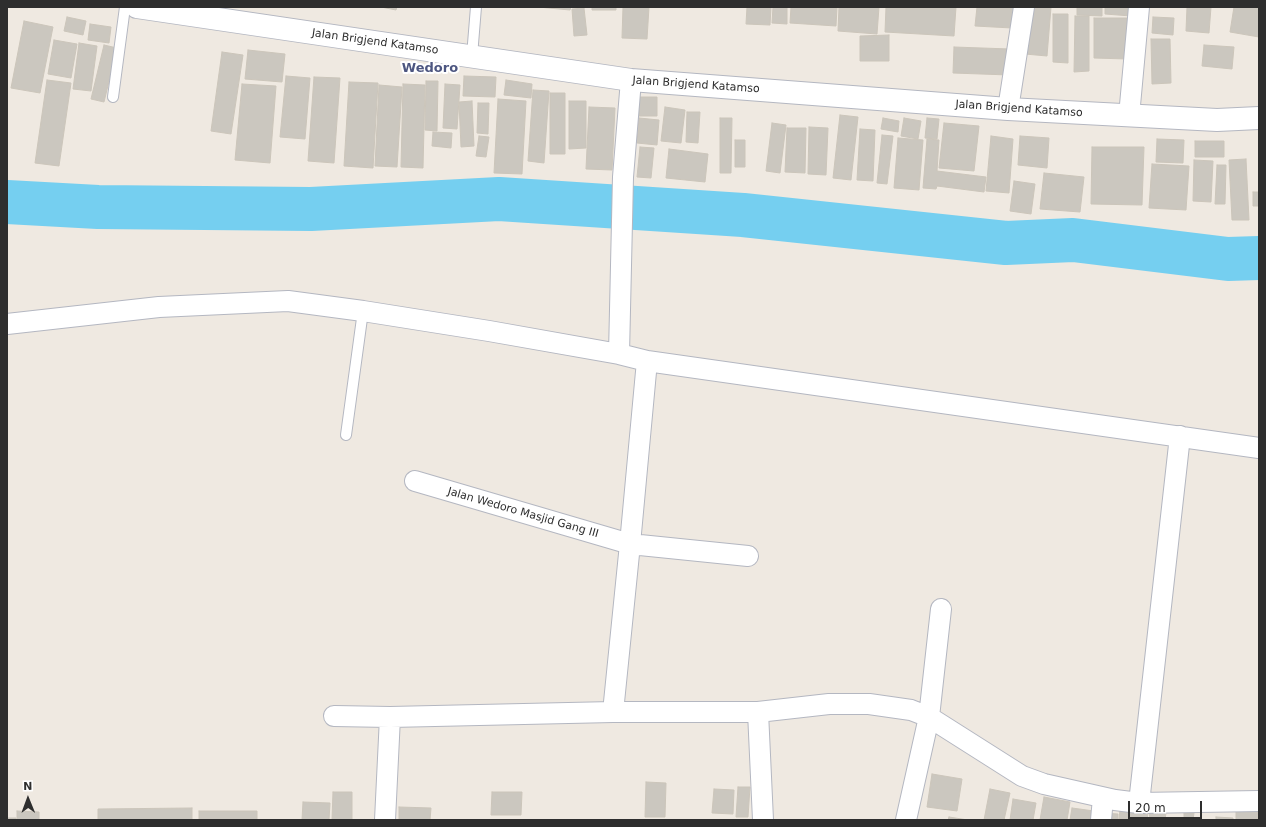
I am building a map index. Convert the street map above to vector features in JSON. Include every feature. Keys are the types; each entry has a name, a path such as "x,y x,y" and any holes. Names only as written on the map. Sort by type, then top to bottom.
{"street":[{"name":"Jalan Brigjend Katamso","path":"137,7 631,80 1008,109 1217,120 1259,118"},
{"path":"1008,109 1024,7"},
{"path":"1129,116 1139,7"},
{"path":"619,354 623,177 631,80"},
{"path":"7,324 159,307 288,301 363,311 619,354 647,361 1259,448"},
{"path":"612,712 630,544 647,361"},
{"path":"1139,803 1180,436"},
{"name":"Jalan Wedoro Masjid Gang III","path":"415,481 630,544 748,556"},
{"path":"906,820 929,717 941,609"},
{"path":"334,716 390,717 612,712 758,712 830,704 869,704 904,709 929,717 1022,776 1044,784 1103,798 1139,803 1259,801"},
{"path":"758,712 763,820"},
{"path":"385,820 390,717"},
{"path":"1101,820 1103,798"}],"lane":[{"path":"113,97 124,7"},
{"path":"472,56 476,7"},
{"path":"346,435 363,311"}],"building":[{"path":"381,7 397,7 396,10"},
{"path":"538,7 571,7 570,10"},
{"path":"592,7 616,7 616,10 592,10"},
{"path":"623,7 649,7 647,39 622,38"},
{"path":"747,7 771,7 770,25 746,24"},
{"path":"773,7 787,7 787,24 772,23"},
{"path":"791,7 837,7 836,26 790,23"},
{"path":"839,7 879,7 877,34 838,31"},
{"path":"886,7 956,7 954,36 885,32"},
{"path":"977,7 1014,7 1012,28 975,26"},
{"path":"1029,7 1051,7 1047,56 1025,54"},
{"path":"1077,7 1102,7 1102,16 1077,15"},
{"path":"1105,7 1132,7 1131,16 1105,14"},
{"path":"1187,7 1211,7 1209,33 1186,31"},
{"path":"1234,7 1259,7 1259,37 1230,32"},
{"path":"584,8 587,35 574,36 572,9"},
{"path":"1053,14 1068,14 1068,63 1053,62"},
{"path":"1075,16 1089,16 1089,71 1074,72"},
{"path":"67,17 86,21 83,35 64,31"},
{"path":"1153,17 1174,18 1173,35 1152,33"},
{"path":"1094,18 1128,18 1127,59 1094,58"},
{"path":"24,21 53,27 40,93 11,88"},
{"path":"90,24 111,27 109,43 88,40"},
{"path":"889,35 889,61 860,61 860,36"},
{"path":"1151,39 1170,39 1171,83 1152,84"},
{"path":"54,40 77,44 71,78 48,74"},
{"path":"79,43 97,46 91,91 73,89"},
{"path":"104,45 117,48 104,102 91,99"},
{"path":"1204,45 1234,47 1232,69 1202,66"},
{"path":"954,47 1010,49 1009,75 953,73"},
{"path":"248,50 285,54 282,82 245,79"},
{"path":"222,52 243,55 231,134 211,131"},
{"path":"286,76 310,78 305,139 280,137"},
{"path":"464,76 496,77 495,97 463,96"},
{"path":"314,77 340,78 334,163 308,161"},
{"path":"47,80 71,83 59,166 35,163"},
{"path":"506,80 532,84 531,98 504,95"},
{"path":"426,81 438,81 437,131 425,130"},
{"path":"349,82 378,83 373,168 344,166"},
{"path":"242,84 276,86 270,163 235,160"},
{"path":"403,84 425,85 423,168 401,167"},
{"path":"445,84 460,85 457,129 443,128"},
{"path":"379,85 402,87 397,167 375,166"},
{"path":"533,90 549,91 544,163 528,161"},
{"path":"550,93 565,93 565,154 550,154"},
{"path":"639,97 657,97 657,116 639,116"},
{"path":"498,99 526,101 522,174 494,173"},
{"path":"472,101 474,146 461,147 459,102"},
{"path":"569,101 586,101 586,148 569,149"},
{"path":"478,103 489,103 488,134 477,133"},
{"path":"589,107 615,108 612,170 586,169"},
{"path":"665,107 685,110 681,143 661,141"},
{"path":"687,112 700,112 698,143 686,142"},
{"path":"840,115 858,117 851,180 833,178"},
{"path":"639,118 659,120 657,145 637,143"},
{"path":"720,118 732,118 731,173 720,173"},
{"path":"883,118 899,121 898,132 881,129"},
{"path":"904,118 921,121 918,139 901,136"},
{"path":"927,118 939,119 937,139 925,138"},
{"path":"772,123 786,125 780,173 766,171"},
{"path":"944,123 979,126 974,171 939,168"},
{"path":"809,127 828,128 826,175 808,174"},
{"path":"787,128 806,128 805,173 785,172"},
{"path":"860,129 875,130 873,181 857,180"},
{"path":"433,132 452,133 451,148 432,146"},
{"path":"882,135 893,136 887,184 877,183"},
{"path":"479,136 489,137 486,157 476,156"},
{"path":"991,136 1013,139 1009,193 986,191"},
{"path":"1020,136 1049,138 1047,168 1018,165"},
{"path":"898,138 923,140 919,190 894,188"},
{"path":"927,139 939,140 937,171 986,177 984,192 937,186 936,189 923,188"},
{"path":"1157,139 1184,140 1183,163 1156,162"},
{"path":"735,140 745,140 745,167 735,167"},
{"path":"1195,141 1224,141 1224,157 1195,157"},
{"path":"640,147 654,148 651,178 637,177"},
{"path":"1092,147 1144,147 1142,205 1091,204"},
{"path":"669,149 708,154 705,182 666,178"},
{"path":"1246,159 1249,220 1232,220 1229,160"},
{"path":"1194,160 1213,161 1211,202 1193,201"},
{"path":"1152,164 1189,166 1186,210 1149,208"},
{"path":"1217,165 1226,165 1225,204 1215,204"},
{"path":"1044,173 1084,177 1080,212 1040,209"},
{"path":"1014,181 1035,184 1031,214 1010,211"},
{"path":"1253,192 1259,192 1259,206 1253,206"},
{"path":"932,774 962,779 957,811 927,807"},
{"path":"646,782 666,783 665,817 645,817"},
{"path":"738,787 750,787 748,817 736,817"},
{"path":"714,789 734,790 733,814 712,813"},
{"path":"990,789 1010,793 1004,820 984,820"},
{"path":"333,792 352,792 352,820 332,820"},
{"path":"492,792 522,792 521,815 491,815"},
{"path":"1044,797 1070,802 1067,820 1040,820"},
{"path":"1013,799 1036,803 1033,820 1010,820"},
{"path":"303,802 330,803 329,820 302,820"},
{"path":"1257,806 1258,820 1236,820 1236,807"},
{"path":"399,807 431,808 430,820 399,820"},
{"path":"192,808 192,820 98,820 98,809"},
{"path":"1072,808 1094,811 1093,820 1070,820"},
{"path":"1120,809 1148,813 1147,820 1119,820"},
{"path":"17,811 39,812 39,820 17,820"},
{"path":"199,811 257,811 257,820 199,820"},
{"path":"1150,811 1166,813 1165,820 1149,820"},
{"path":"1104,813 1118,814 1118,820 1102,820"},
{"path":"1184,813 1194,813 1193,820 1184,820"},
{"path":"949,817 968,820 948,820"},
{"path":"1216,817 1233,818 1233,820 1216,820"},
{"path":"7,818 16,818 16,820 7,820"}],"waterway":[{"path":"7,202 98,207 311,209 499,199 743,215 1006,243 1073,240 1228,259 1259,258"}],"district":[{"name":"Wedoro","path":"430,69"}]}
